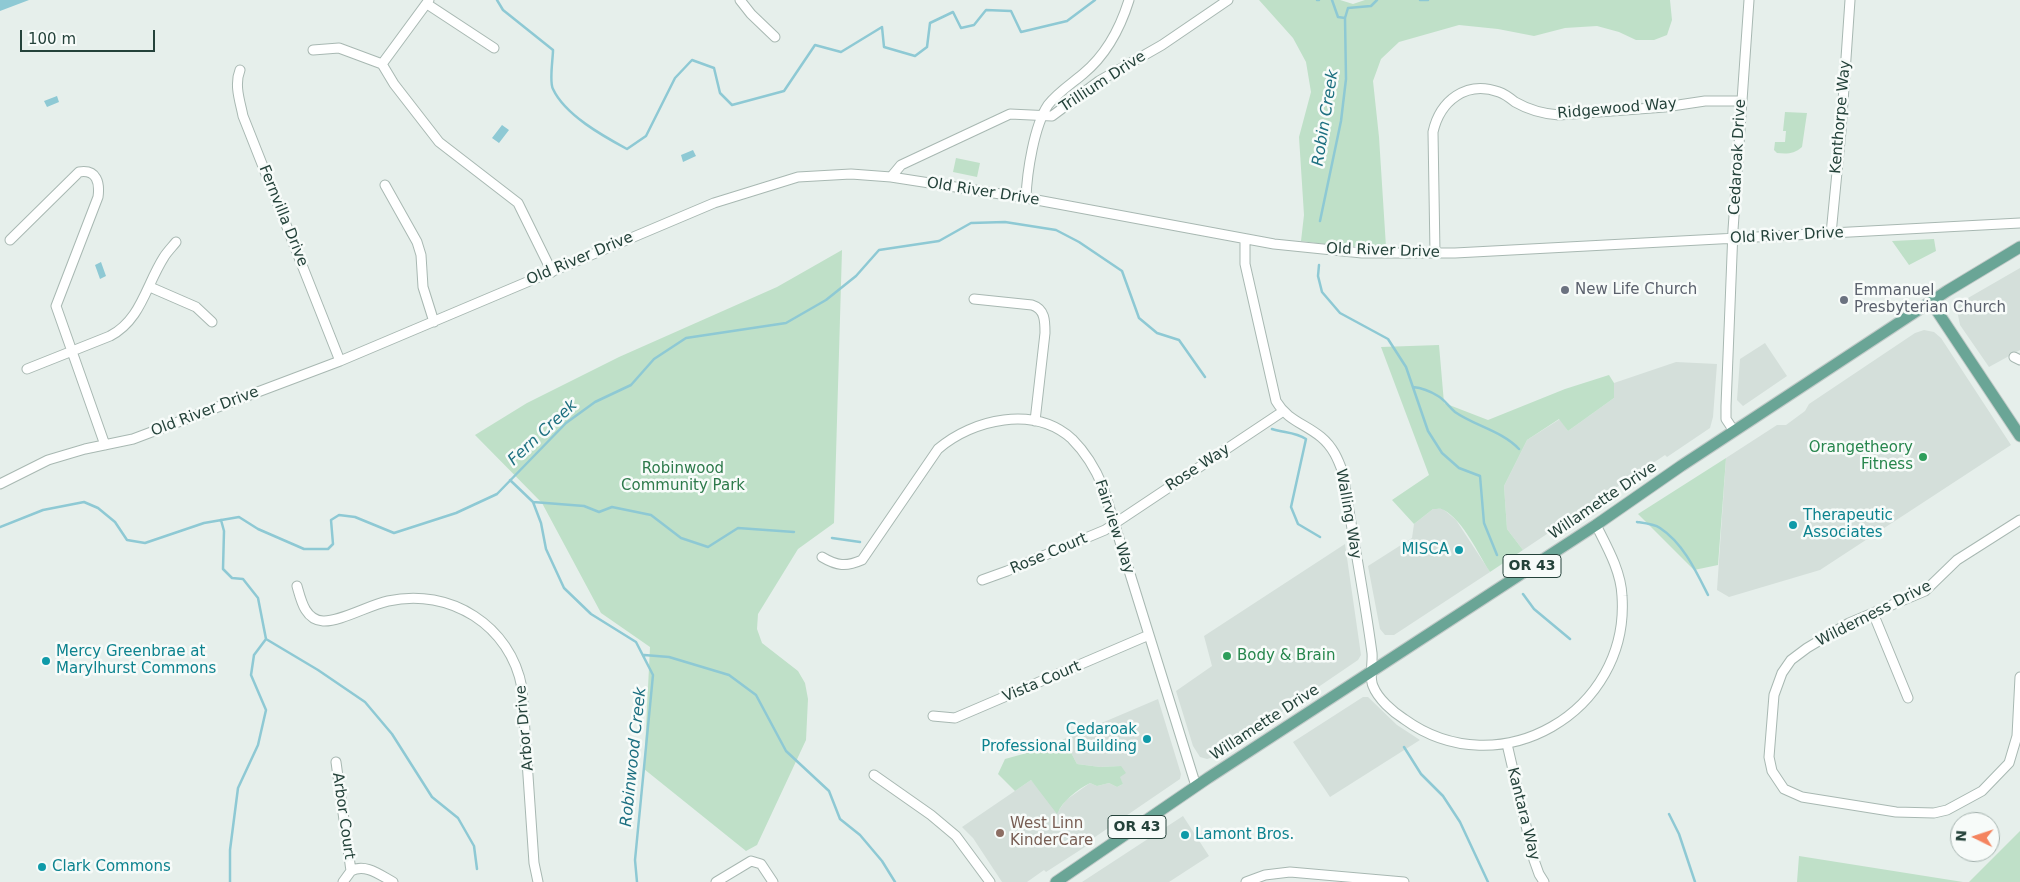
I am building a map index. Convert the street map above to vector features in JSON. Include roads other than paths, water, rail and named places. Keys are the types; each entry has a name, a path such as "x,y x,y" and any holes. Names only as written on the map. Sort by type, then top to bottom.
{"main road":[{"name":"Willamette Drive","path":"1056,882 1196,786 1372,670 1596,525 1931,302 2020,247"},
{"path":"1931,302 2020,436"}],"street":[{"path":"740,0 751,14 775,37"},
{"path":"1026,198 1029,166 1043,115 1054,98 1101,56 1118,28 1129,0"},
{"name":"Trillium Drive","path":"891,177 901,165 1010,114 1052,116 1100,81 1162,45 1228,0"},
{"name":"Cedaroak Drive","path":"1734,432 1726,419 1726,406 1733,238 1749,0"},
{"name":"Kenthorpe Way","path":"1831,234 1841,131 1850,0"},
{"path":"382,64 428,2 494,48"},
{"path":"312,50 339,48 382,64 394,84 439,142 518,203 552,272"},
{"name":"Fernvilla Drive","path":"240,70 237,78 237,88 243,116 340,361"},
{"name":"Ridgewood Way","path":"1435,253 1433,132 1441,110 1459,94 1474,89 1490,89 1504,94 1529,108 1545,114 1559,115 1665,107 1705,101 1741,101"},
{"path":"10,240 79,172 92,172 99,190 98,198 56,306 105,445"},
{"name":"Old River Drive","path":"0,484 48,460 73,452 142,436 340,361 714,203 765,186 798,178 830,174 891,177 1026,198 1245,239 1362,253 1435,253 2020,223"},
{"path":"385,185 417,242 423,287 434,322"},
{"path":"1245,239 1245,264 1271,386 1282,412"},
{"path":"27,369 72,353 122,330 134,317 164,256 176,242"},
{"path":"150,286 196,307 212,322"},
{"path":"974,299 1037,306 1043,313 1045,320 1035,421"},
{"name":"Rose Way","path":"1114,524 1282,412"},
{"name":"Walling Way","path":"1282,412 1321,437 1339,460 1343,473 1372,653 1372,686 1382,699 1401,717 1426,733 1464,743 1507,744"},
{"name":"Fairview Way","path":"822,557 834,565 854,563 862,560 938,449 949,439 974,427 993,421 1019,419 1035,421 1064,434 1080,449 1100,481 1196,786"},
{"name":"Wilderness Drive","path":"2020,520 1957,560 1925,590 1849,623 1800,653 1788,664 1782,673 1774,700 1770,757 1775,778 1790,793 1802,797 1896,812 1934,813 1947,810 1982,791 2009,763 2016,737 2020,677"},
{"name":"Rose Court","path":"982,580 1007,572 1114,524"},
{"path":"1507,744 1544,731 1572,714 1589,699 1611,664 1620,632 1622,595 1610,552 1596,525"},
{"name":"Arbor Drive","path":"297,586 308,613 322,621 333,619 370,605 398,599 430,598 446,601 481,621 506,647 519,671 522,688 534,863 538,882"},
{"path":"1873,613 1908,698"},
{"name":"Vista Court","path":"933,716 955,718 1149,635"},
{"name":"Kantara Way","path":"1507,744 1534,860 1538,874 1544,882"},
{"name":"Arbor Court","path":"336,762 351,871"},
{"path":"874,775 931,815 956,836 990,882"},
{"path":"716,882 751,861 762,864 773,882"},
{"path":"343,882 351,871 361,868 372,870 393,882"},
{"path":"1246,882 1265,874 1290,872 1404,882"}],"water":[{"path":"0,0 29,0 0,11"},
{"path":"57,96 59,102 47,107 44,101"},
{"path":"502,125 509,130 499,143 492,138"},
{"path":"693,150 696,156 683,162 681,155"},
{"path":"101,262 106,276 100,279 95,265"}],"waterway":[{"path":"497,0 503,10 553,50 552,86 566,108 586,124 627,149 646,136 675,78 692,60 714,68 720,93 732,105 784,91 815,45 841,52 882,27 884,47 915,56 927,47 930,23 953,12 961,28 974,25 986,10 1011,11 1021,32 1067,21 1095,0"},
{"path":"1332,0 1338,17 1345,18 1348,8 1371,6 1377,0"},
{"path":"1420,0 1428,0"},
{"name":"Robin Creek","path":"1320,221 1341,121 1346,79 1345,18"},
{"name":"Fern Creek","path":"0,527 43,510 84,502 98,508 115,522 127,540 145,543 204,523 239,517 258,529 304,549 328,549 333,544 331,520 339,515 355,517 394,533 456,513 497,494 566,423 595,402 631,385 654,359 686,338 786,323 826,300 856,276 879,250 939,241 971,223 1005,222 1056,230 1079,242 1122,271 1139,318 1157,333 1179,340 1205,377"},
{"name":"Robin Creek","path":"1319,265 1318,276 1322,292 1340,313 1388,339 1406,367 1428,431 1442,453 1459,468 1480,476 1484,523 1497,555"},
{"path":"1413,387 1435,394 1443,399 1455,412 1497,433 1519,449"},
{"name":"Fern Creek","path":"1272,429 1306,439 1291,507 1298,524 1320,537"},
{"name":"Robinwood Creek","path":"510,480 533,502 541,523 546,549 564,588 591,614 636,642 653,675 635,860 637,882"},
{"path":"533,502 584,506 599,512 612,507 651,515 681,538 708,547 738,528 794,532"},
{"path":"221,520 224,531 223,569 232,578 243,579 258,598 266,639 254,655 251,675 266,710 258,745 238,788 230,850 230,882"},
{"path":"1637,522 1658,527 1676,541 1688,558 1708,595"},
{"path":"832,538 860,542"},
{"name":"Robin Creek","path":"1523,594 1534,609 1570,639"},
{"path":"266,639 318,670 365,702 392,734 432,797 458,818 474,846 477,869"},
{"path":"644,655 669,657 729,675 756,695 786,751 829,791 840,819 860,835 882,861 895,882"},
{"name":"Fern Creek","path":"1404,747 1421,774 1443,796 1460,822 1488,882"},
{"name":"Robin Creek","path":"1669,814 1679,834 1695,882"}],"place":[{"name":"New Life Church","path":"1565,290"},
{"name":"Emmanuel Presbyterian Church","path":"1844,300"},
{"name":"Orangetheory Fitness","path":"1923,457"},
{"name":"Therapeutic Associates","path":"1793,525"},
{"name":"MISCA","path":"1459,550"},
{"name":"Body & Brain","path":"1227,656"},
{"name":"Mercy Greenbrae at Marylhurst Commons","path":"46,661"},
{"name":"Cedaroak Professional Building","path":"1147,739"},
{"name":"West Linn KinderCare","path":"1000,833"},
{"name":"Lamont Bros.","path":"1185,835"},
{"name":"Clark Commons","path":"42,867"}],"park label":[{"name":"Robinwood Community Park","path":"683,478"}]}
